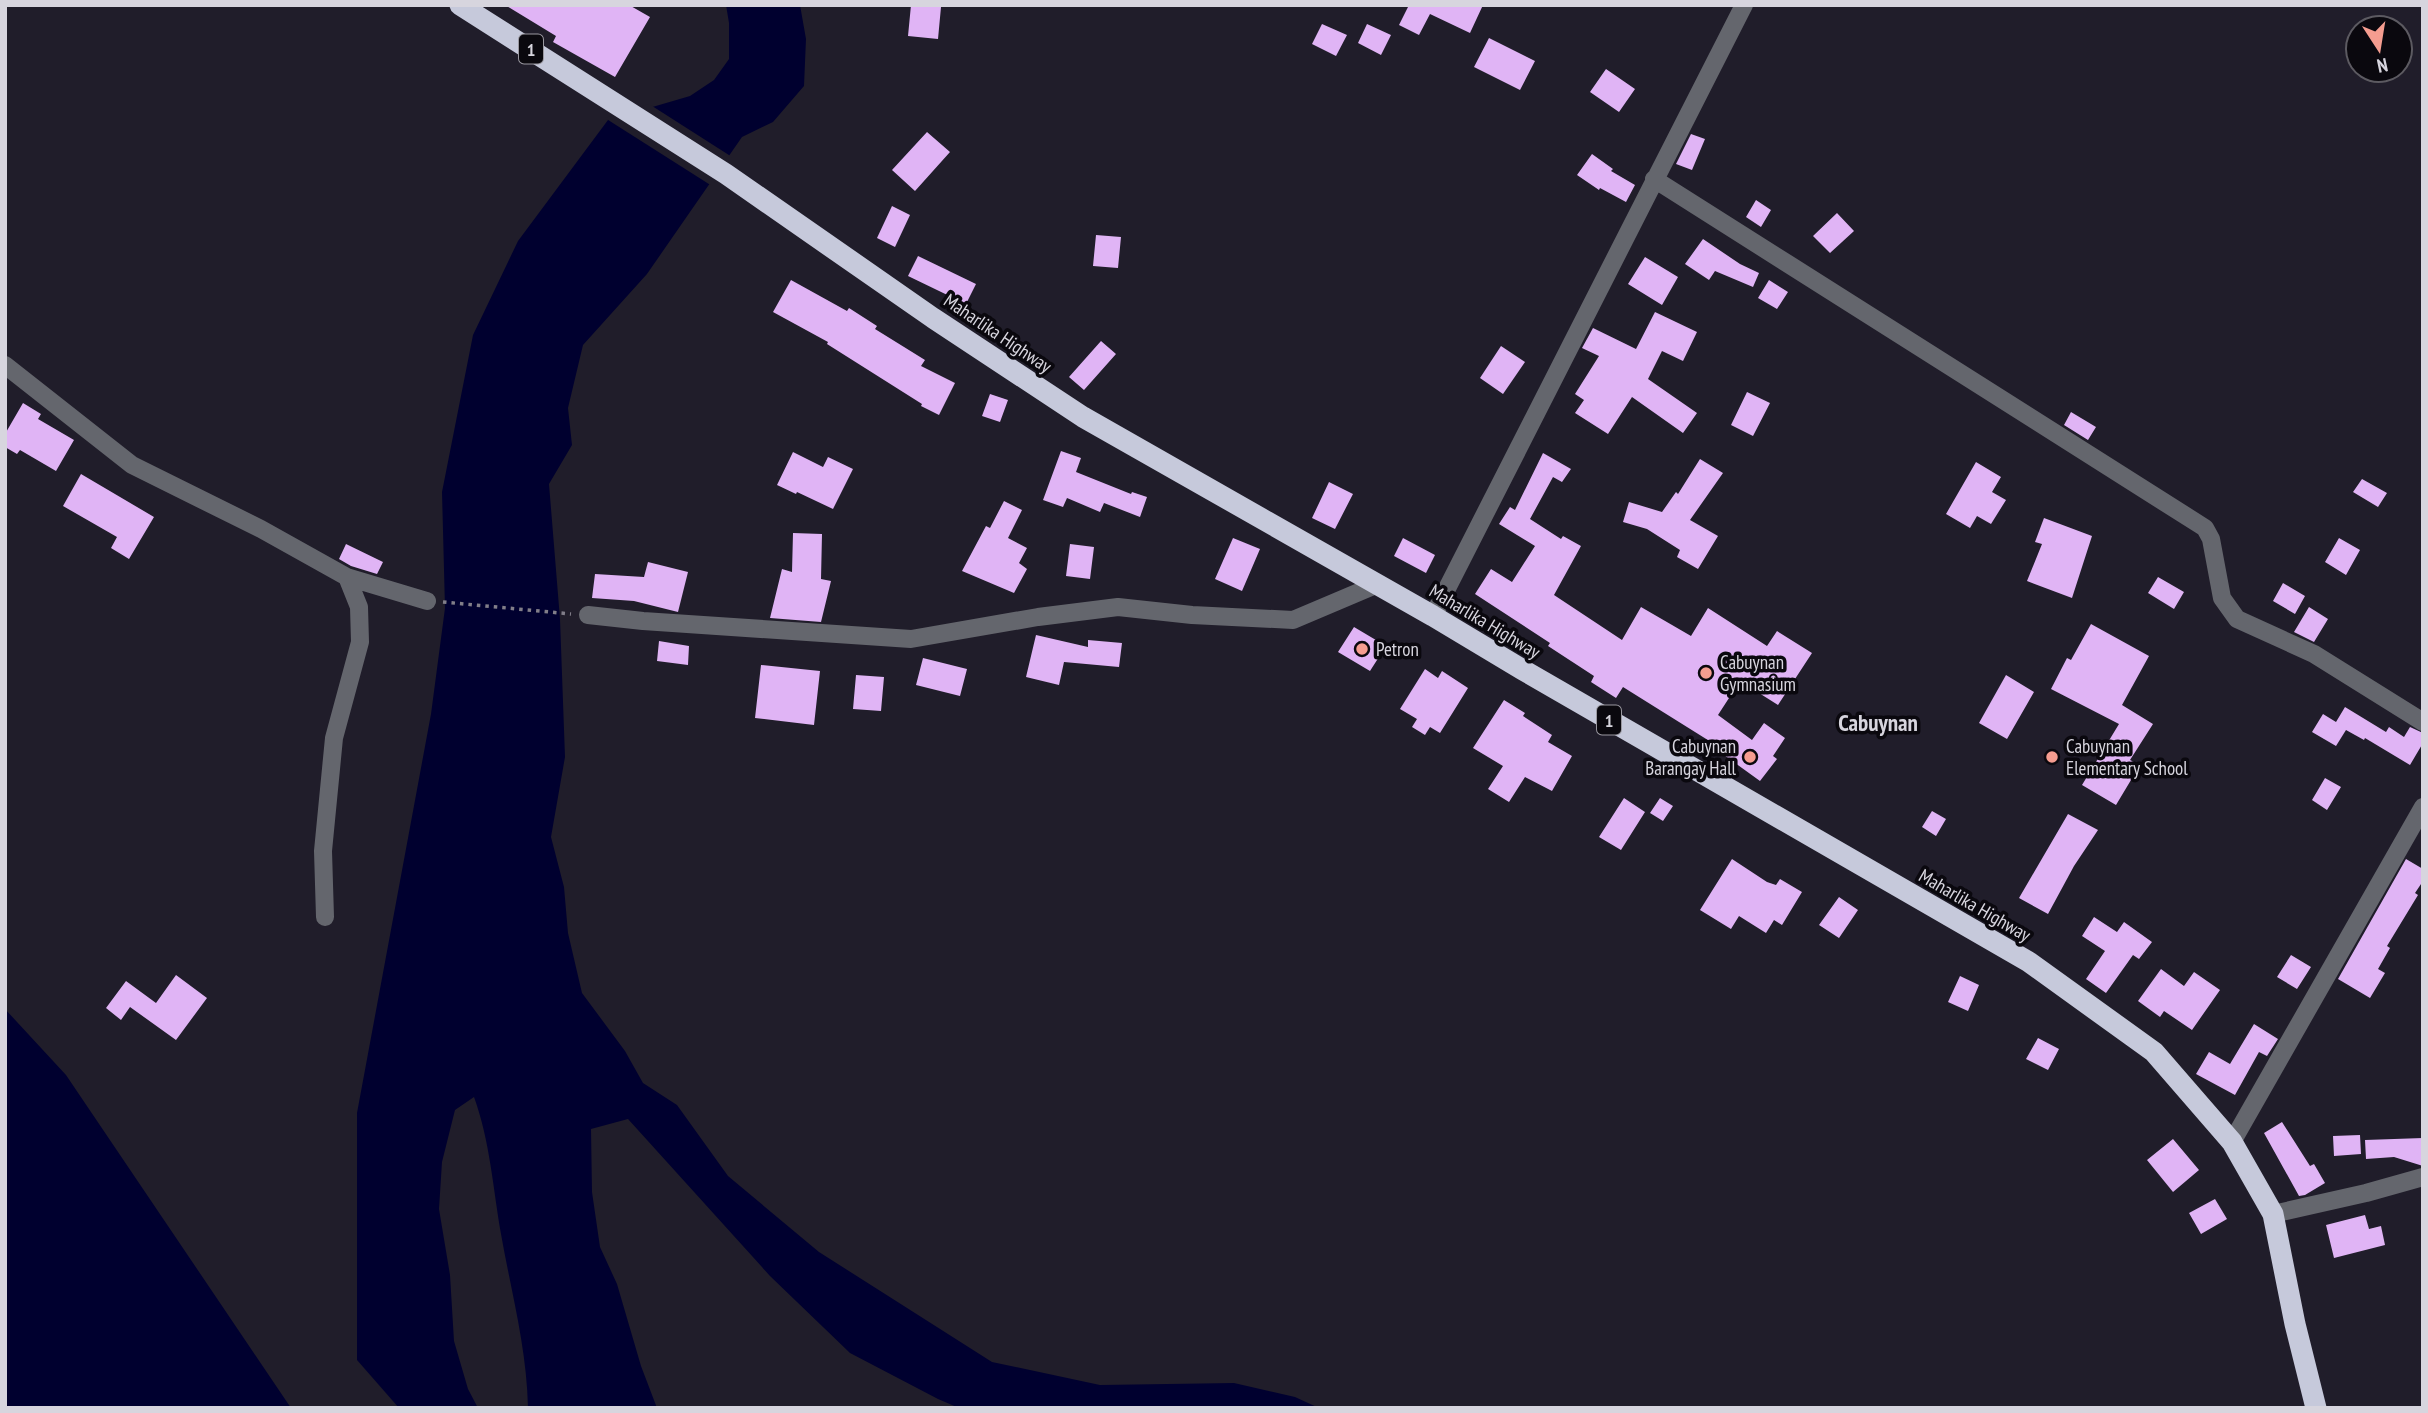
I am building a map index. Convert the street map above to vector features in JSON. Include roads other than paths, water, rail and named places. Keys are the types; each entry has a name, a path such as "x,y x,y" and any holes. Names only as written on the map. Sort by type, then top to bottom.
{"highway":[{"name":"Maharlika Highway","path":"460,5 726,174 933,318 1083,417 1378,584 2029,962 2154,1052 2232,1142 2273,1214 2295,1324 2316,1408"}],"street":[{"path":"1433,616 1744,5"},
{"path":"1654,179 2205,528 2211,539 2222,598 2237,619 2315,654 2423,722"},
{"path":"5,365 132,465 261,529 347,577 427,601"},
{"path":"325,917 323,851 334,738 360,642 359,607 347,577"},
{"path":"588,615 911,639 1038,617 1118,607 1192,615 1293,620 1378,584"},
{"path":"2232,1142 2423,807"},
{"path":"2273,1214 2423,1177"}],"place":[{"name":"Petron","path":"1362,649"},
{"name":"Cabuynan Gymnasium","path":"1706,673"},
{"name":"Cabuynan Barangay Hall","path":"1750,757"},
{"name":"Cabuynan Elementary School","path":"2052,757"}],"district":[{"name":"Cabuynan","path":"1878,722"}]}
